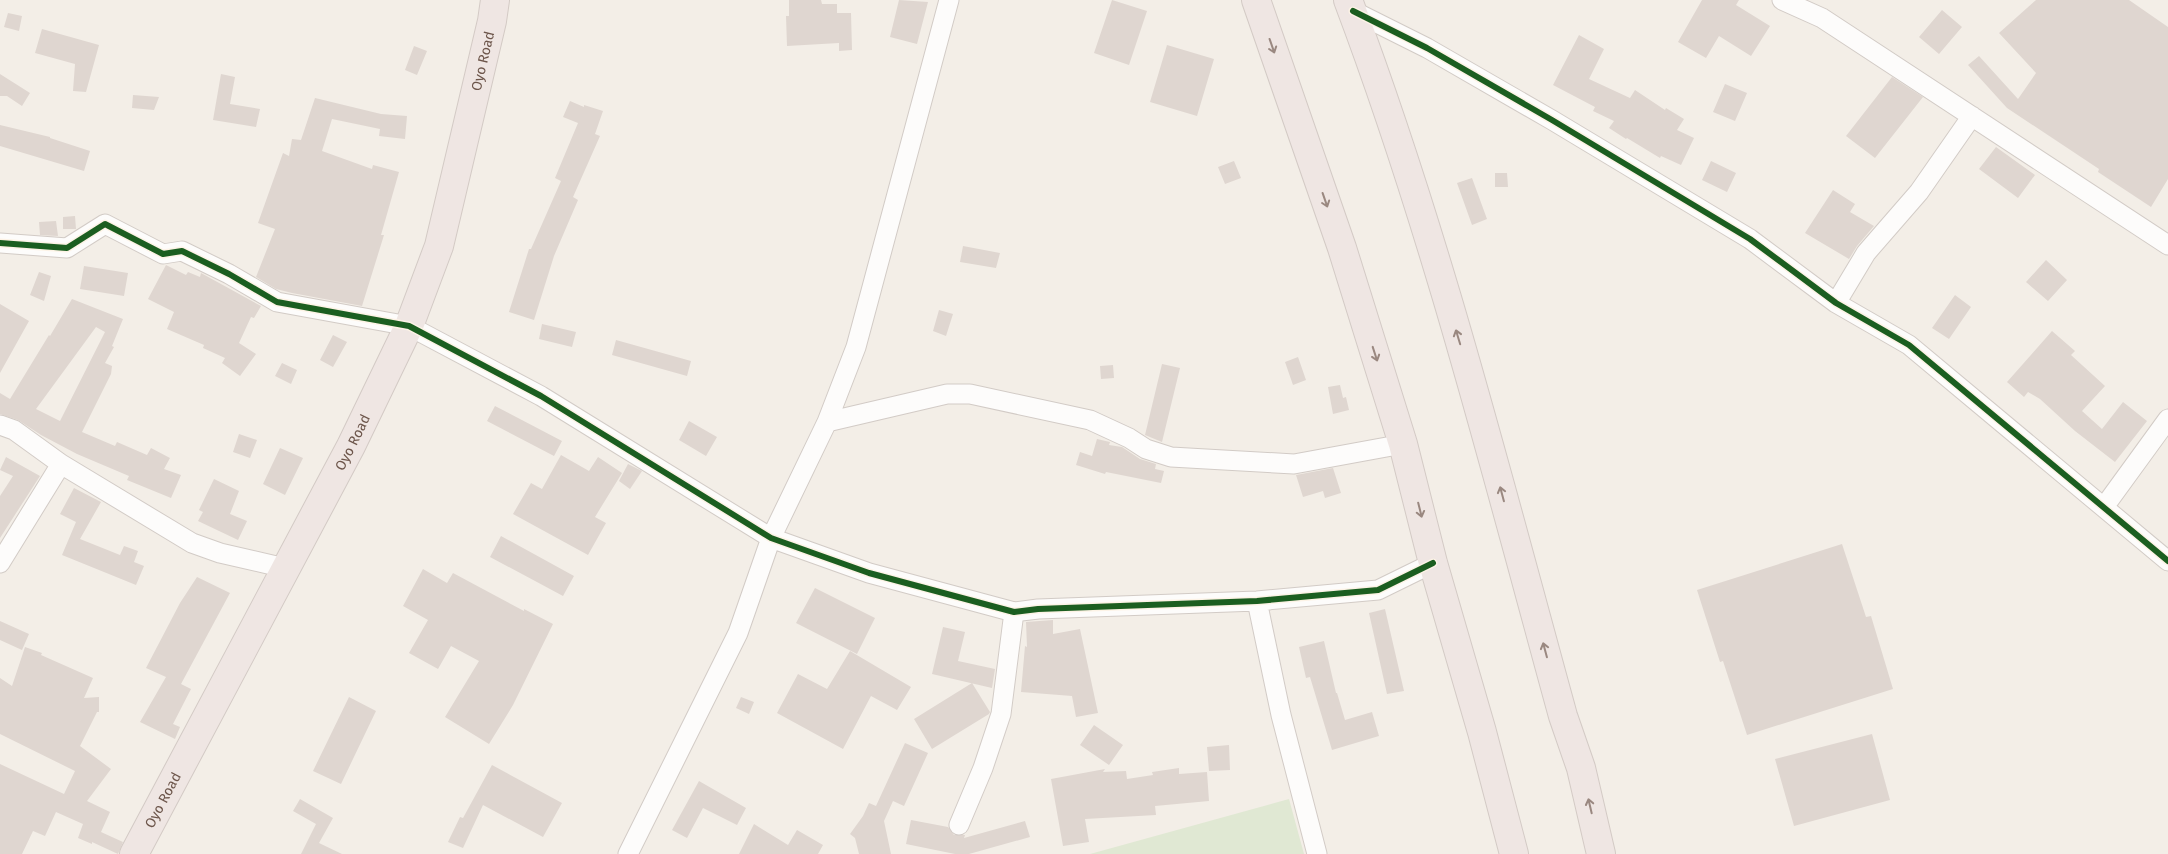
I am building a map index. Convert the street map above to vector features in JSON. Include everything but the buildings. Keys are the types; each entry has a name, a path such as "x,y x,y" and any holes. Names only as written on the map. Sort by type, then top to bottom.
{"highway":[{"name":"Oyo Road","path":"134,854 351,446 409,326 439,246 492,21 495,0"},
{"path":"1256,0 1342,248 1404,444 1433,563 1482,732 1514,854"},
{"path":"1350,5 1402,151 1475,393 1563,716 1581,768 1601,854"}],"street":[{"path":"628,854 738,633 771,538 826,422 856,346 950,0"},
{"path":"1782,0 1822,18 2168,245"},
{"path":"1350,5 1444,57 1741,234 1836,303 1909,345 2168,561"},
{"path":"1836,303 1866,253 1919,192 1972,116"},
{"path":"0,243 67,248 105,224 163,254 182,252 190,255 229,274 276,302 409,326 541,396 771,538 869,574 1014,612 1038,609 1257,602 1378,590 1433,563"},
{"path":"826,422 947,394 970,394 1090,420 1129,438 1146,449 1171,457 1294,464 1404,444"},
{"path":"2104,507 2168,419"},
{"path":"0,424 14,430 61,464 192,543 220,553 285,568"},
{"path":"0,563 61,464"},
{"path":"1257,602 1316,854"},
{"path":"959,825 983,768 1001,714 1014,612"}],"green space":[{"path":"1289,799 1304,854 1090,854"}],"cycle path":[{"path":"1353,11 1427,48 1552,120 1750,239 1836,303 1909,345 2168,561"},
{"path":"0,243 67,248 105,224 163,254 182,251 229,274 277,302 409,326 541,396 771,538 869,573 1014,612 1038,609 1257,601 1378,590 1433,563"}]}
